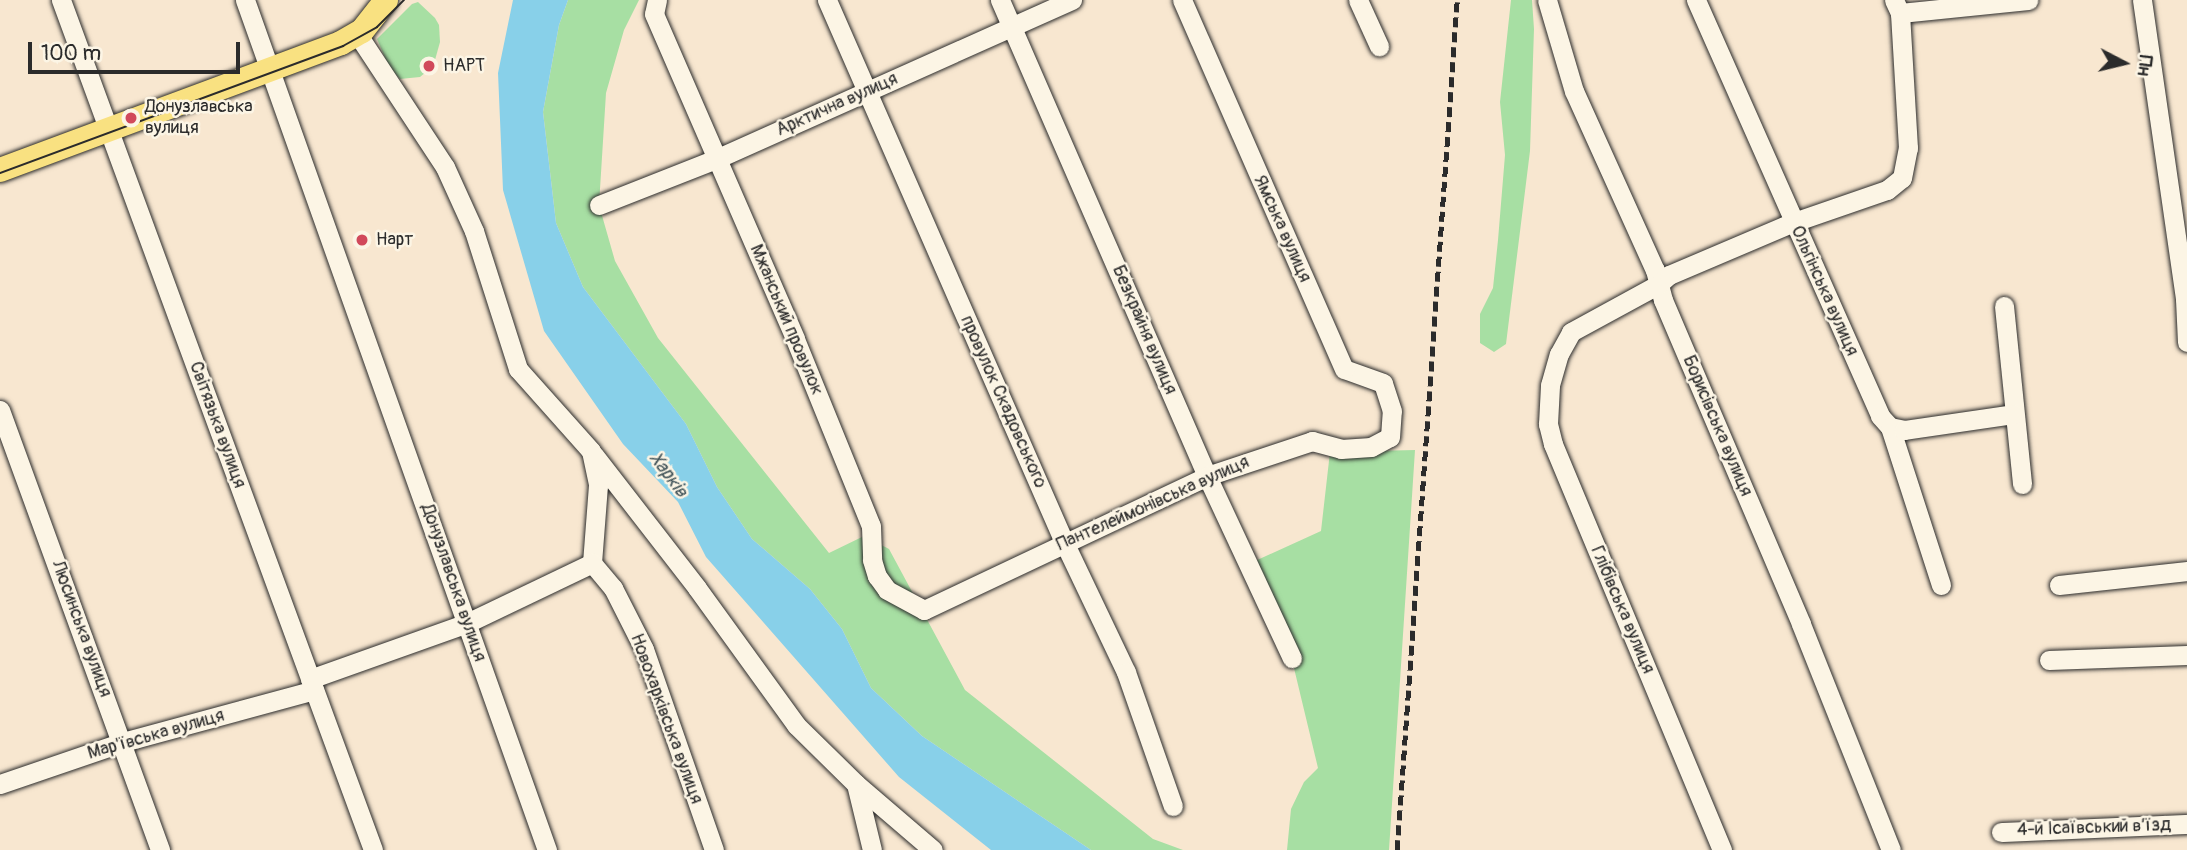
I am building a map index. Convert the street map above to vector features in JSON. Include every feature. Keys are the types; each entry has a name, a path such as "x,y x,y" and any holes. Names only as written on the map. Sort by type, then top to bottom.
{"main road":[{"path":"0,170 358,35 386,0"}],"street":[{"name":"Світязька вулиця","path":"61,0 373,850"},
{"name":"Донузлавська вулиця","path":"245,0 547,850"},
{"name":"провулок Скадовського","path":"827,0 1064,542 1126,672 1173,806"},
{"name":"Безкрайня вулиця","path":"1000,0 1207,476 1292,658"},
{"name":"Арктична вулиця","path":"599,205 716,159 1072,0"},
{"name":"Ямська вулиця","path":"1182,0 1344,369 1383,383 1392,411 1390,438"},
{"path":"1358,0 1379,46"},
{"name":"Борисівська вулиця","path":"1547,0 1574,90 1659,284 1891,850"},
{"name":"Ольгінська вулиця","path":"1696,0 1880,416 1890,428 1941,585"},
{"path":"1659,284 1669,275 1794,222 1887,190 1902,178 1908,148 1897,7 2028,0"},
{"path":"2142,0 2186,299 2187,342"},
{"name":"Мжанський провулок","path":"655,7 871,526 872,560 877,576 887,590 924,610"},
{"path":"358,35 445,167 474,231 518,369 591,451 697,588 796,725 856,783 933,850"},
{"name":"Глібівська вулиця","path":"1659,284 1571,332 1555,365 1547,403 1553,444 1722,850"},
{"path":"2004,306 2022,484"},
{"name":"Люсинська вулиця","path":"0,410 123,742 160,850"},
{"path":"1890,428 1904,430 2014,414"},
{"name":"Пантелеймонівська вулиця","path":"924,610 1207,476 1312,441 1341,449 1371,447 1390,438"},
{"path":"591,451 598,485 592,563"},
{"name":"Мар'ївська вулиця","path":"0,784 123,742 312,685 467,623 592,563"},
{"name":"Новохарківська вулиця","path":"592,563 613,587 643,649 714,850"},
{"path":"2059,585 2187,571"},
{"path":"2049,660 2187,655"},
{"path":"856,783 872,850"},
{"name":"4-й Ісаївський в’їзд","path":"2001,832 2187,824"}],"green space":[{"path":"568,0 639,0 624,30 606,93 599,205 615,261 658,338 829,553 864,536 889,549 965,690 1153,839 1183,850 1091,850 922,736 871,688 842,629 810,589 752,539 717,487 686,424 583,287 556,223 543,112 559,25"},
{"path":"1511,0 1532,0 1534,29 1530,151 1506,344 1494,352 1480,343 1480,314 1493,288 1498,240 1505,155 1500,102"},
{"path":"418,2 439,25 440,42 435,60 426,72 420,77 400,79 389,67 377,39 412,4"},
{"path":"1415,450 1389,850 1287,850 1291,809 1304,782 1318,768 1293,664 1255,561 1321,531 1330,452"}],"water":[{"name":"Харків","path":"513,0 568,0 559,25 543,112 556,223 583,287 686,424 717,487 752,539 810,589 842,629 871,688 922,736 1091,850 991,850 899,777 706,557 678,502 623,444 544,331 503,190 498,73"}],"tram line":[{"path":"0,173 343,46 377,27 404,0"}],"railway":[{"path":"1397,850 1457,0"}],"place":[{"name":"НАРТ","path":"429,66"},
{"name":"Донузлавська вулиця","path":"131,118"},
{"name":"Нарт","path":"362,240"}]}
